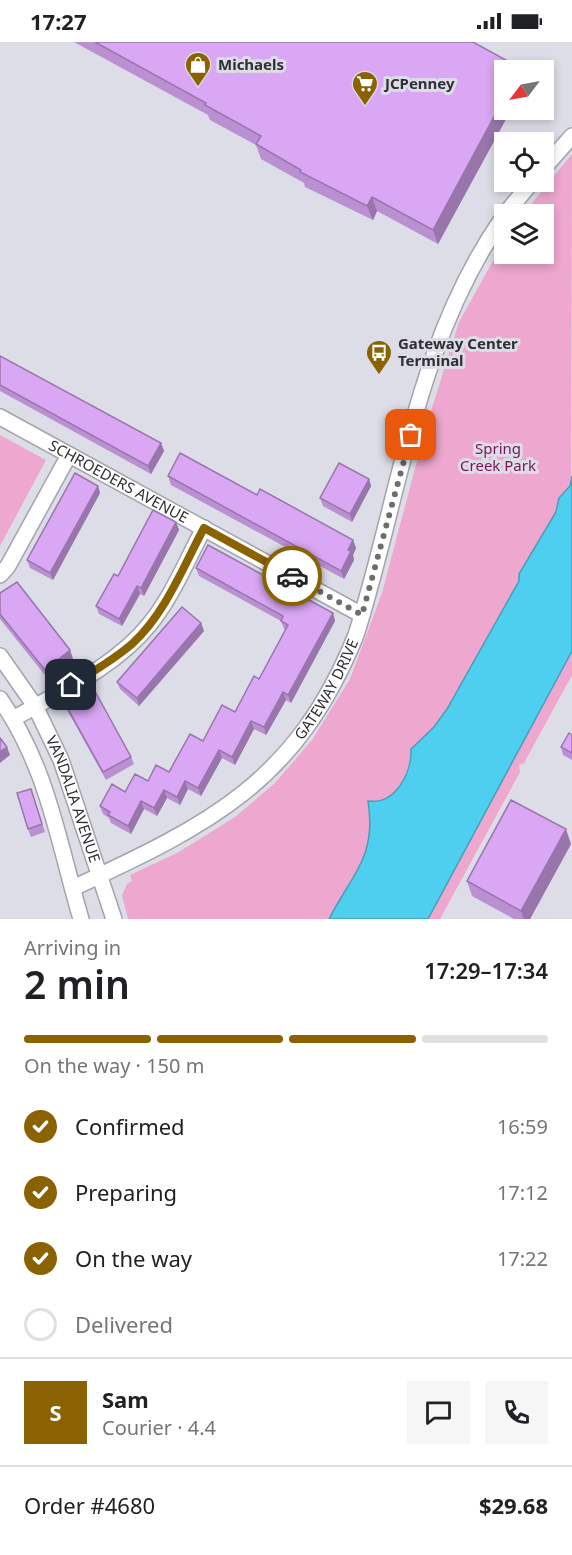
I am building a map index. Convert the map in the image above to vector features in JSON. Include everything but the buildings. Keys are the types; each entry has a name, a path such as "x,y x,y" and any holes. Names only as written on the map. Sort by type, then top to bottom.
{"street":[{"path":"554,156 572,136"},
{"name":"GATEWAY DRIVE","path":"514,204 524,192"},
{"name":"GATEWAY DRIVE","path":"73,888 193,829 231,804 265,776 307,727 330,691 362,615 434,350 469,271 494,232"},
{"name":"SCHROEDERS AVENUE","path":"0,417 362,615"},
{"path":"0,575 8,566 69,455"},
{"path":"13,719 106,663 141,634 163,606 204,528"},
{"name":"VANDALIA AVENUE","path":"0,656 35,706 69,780 114,919"},
{"name":"VANDALIA AVENUE","path":"0,699 13,719 44,784 81,919"}],"green space":[{"name":"Spring Creek Park","path":"572,154 571,486 559,498 556,512 519,573 519,581 447,709 434,727 411,749 409,767 400,785 387,798 378,802 368,802 369,838 366,852 354,877 329,919 128,919 122,895 127,884 132,881 130,875 179,852 235,817 275,783 312,740 350,679 382,593 426,427 459,322 494,259 494,264 554,264 554,204 531,204 541,192 554,192 554,176"},
{"path":"0,435 46,460 0,546"},
{"path":"572,651 572,675 524,763 519,765 520,772 440,919 428,919"}],"water":[{"path":"572,476 572,651 428,919 329,919 354,877 366,851 370,820 368,801 387,798 400,785 409,767 411,749 434,727 447,709 519,581 519,574 556,512 559,498 570,486"}],"way so far":[{"path":"292,576 362,615 411,435"}],"place":[{"name":"Michaels","path":"198,88"},
{"name":"JCPenney","path":"365,107"},
{"name":"Gateway Center Terminal","path":"379,376"}],"route":[{"path":"71,685 123,651 149,625 163,606 204,528 292,576"}]}
